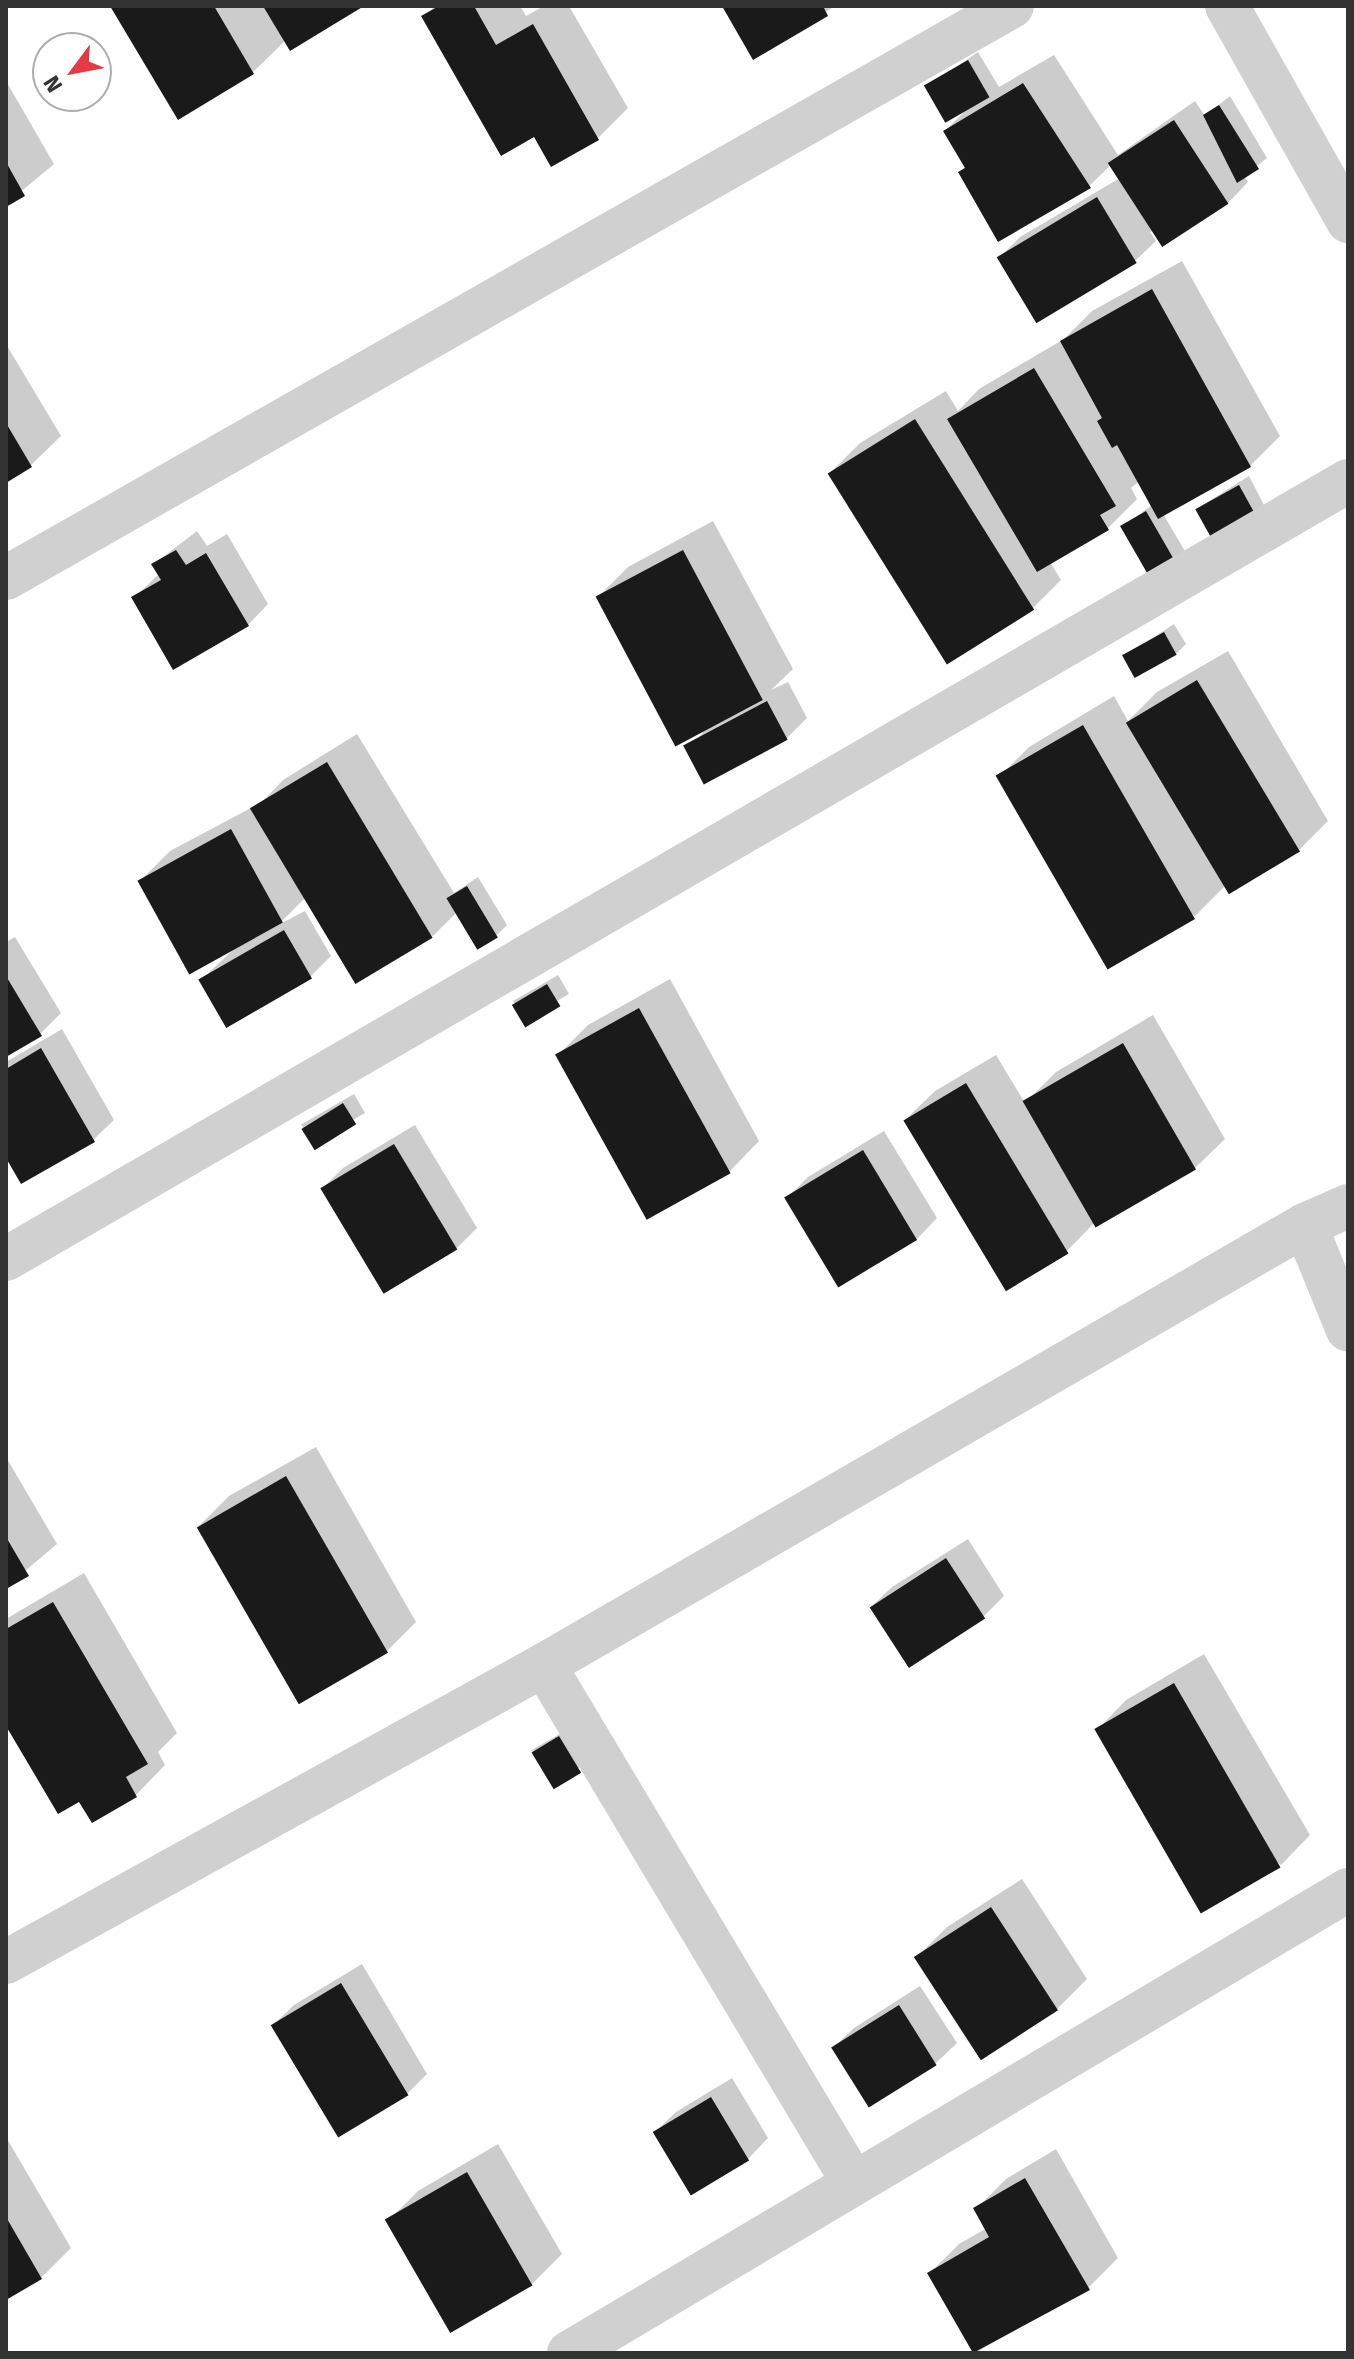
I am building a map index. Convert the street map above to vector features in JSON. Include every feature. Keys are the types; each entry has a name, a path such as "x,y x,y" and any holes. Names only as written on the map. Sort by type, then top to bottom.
{"street":[{"path":"6,578 1012,6"},
{"path":"1227,6 1348,221"},
{"path":"6,1259 1348,481"},
{"path":"6,1962 544,1665 1305,1225 1348,1206"},
{"path":"1305,1225 1348,1330"},
{"path":"544,1665 853,2182"},
{"path":"569,2353 1348,1890"}],"building":[{"path":"110,6 214,6 254,74 178,120"},
{"path":"263,6 364,6 290,51"},
{"path":"439,6 474,6 496,45 533,24 599,140 551,167 534,137 501,156 421,16"},
{"path":"722,6 823,6 828,16 753,60"},
{"path":"968,60 990,97 945,123 924,86"},
{"path":"1023,83 1091,188 998,242 958,172 965,168 943,131"},
{"path":"1219,105 1259,169 1237,183 1203,115"},
{"path":"1174,120 1228,204 1162,247 1108,163"},
{"path":"6,162 25,196 6,207"},
{"path":"1097,197 1137,263 1036,323 997,257"},
{"path":"1152,289 1251,467 1158,519 1117,445 1112,448 1097,421 1102,418 1060,341"},
{"path":"1034,368 1116,506 1100,515 1109,530 1037,572 947,419"},
{"path":"915,419 1034,610 947,664 828,474"},
{"path":"6,423 32,467 6,483"},
{"path":"1239,485 1256,516 1212,540 1195,509"},
{"path":"1146,511 1176,563 1150,578 1120,526"},
{"path":"176,550 186,565 206,553 249,626 173,670 131,597 161,580 151,564"},
{"path":"683,550 763,700 675,747 596,596"},
{"path":"1164,632 1177,655 1135,678 1122,655"},
{"path":"1197,680 1300,851 1229,894 1126,723"},
{"path":"767,701 788,740 704,784 683,746"},
{"path":"1083,725 1195,919 1108,969 996,776"},
{"path":"327,762 433,938 355,984 250,808"},
{"path":"231,829 283,923 189,974 137,881"},
{"path":"467,886 498,937 477,950 446,898"},
{"path":"284,930 312,978 226,1028 198,980"},
{"path":"6,976 42,1036 6,1057"},
{"path":"547,984 560,1006 525,1027 512,1005"},
{"path":"639,1008 731,1173 647,1220 555,1055"},
{"path":"1123,1043 1196,1169 1096,1227 1023,1101"},
{"path":"41,1048 95,1142 21,1184 6,1158 6,1069"},
{"path":"966,1083 1068,1254 1006,1291 903,1121"},
{"path":"343,1103 356,1124 315,1150 301,1129"},
{"path":"394,1144 457,1249 384,1294 320,1188"},
{"path":"863,1150 917,1240 838,1287 784,1197"},
{"path":"286,1476 388,1653 299,1704 197,1528"},
{"path":"6,1537 29,1576 6,1589"},
{"path":"946,1558 985,1618 909,1668 870,1608"},
{"path":"53,1602 148,1764 126,1777 137,1797 92,1823 79,1802 58,1814 6,1726 6,1629"},
{"path":"1174,1683 1280,1867 1201,1913 1094,1729"},
{"path":"559,1736 581,1773 554,1789 532,1752"},
{"path":"991,1907 1058,2010 981,2060 914,1957"},
{"path":"341,1983 408,2095 338,2138 271,2025"},
{"path":"899,2005 937,2065 869,2108 831,2047"},
{"path":"711,2097 749,2160 691,2195 653,2132"},
{"path":"467,2172 532,2285 450,2333 385,2220"},
{"path":"1025,2178 1090,2290 973,2353 927,2273 989,2237 973,2208"},
{"path":"6,2217 42,2279 6,2300"}]}
